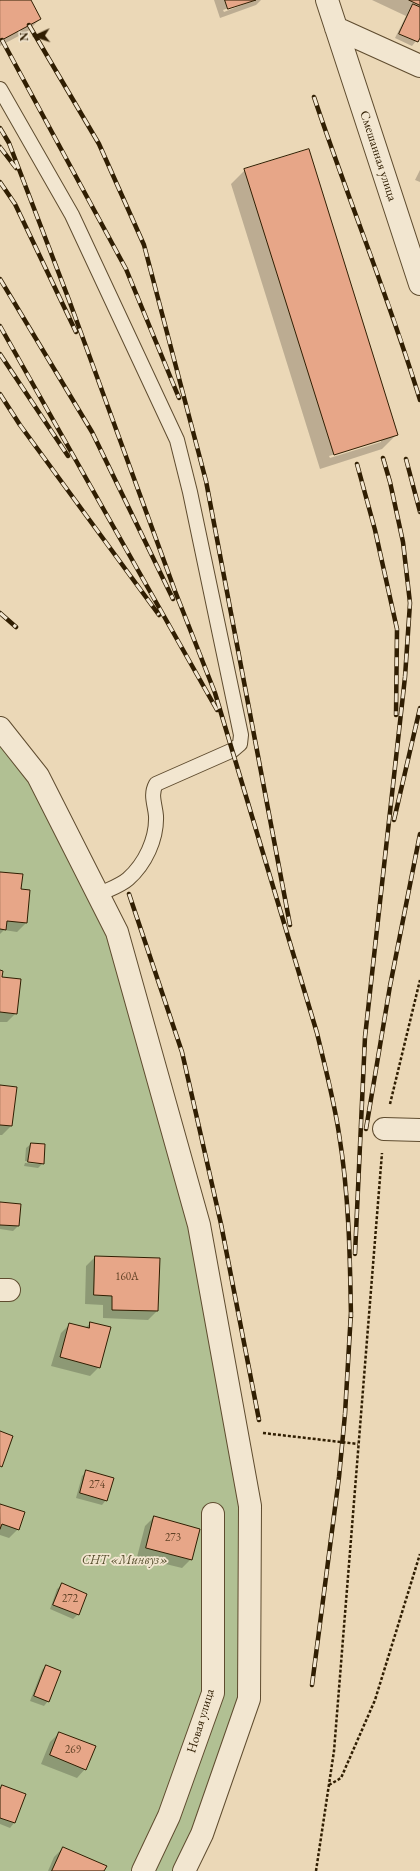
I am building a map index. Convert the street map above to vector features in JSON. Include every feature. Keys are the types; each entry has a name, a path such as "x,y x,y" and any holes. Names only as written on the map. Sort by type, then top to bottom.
{"street":[{"name":"Смешанная улица","path":"327,0 420,284"},
{"path":"336,28 420,66"},
{"path":"0,728 38,776 117,932 199,1225 250,1506 249,1699 202,1834 184,1871"},
{"path":"384,1129 420,1130"},
{"name":"Новая улица","path":"143,1871 169,1816 213,1693 213,1514"}],"lane":[{"path":"0,89 72,215 176,440 190,492 241,735 240,744 233,750 156,784 152,797 156,817 149,849 143,860 127,880 98,895"}],"path":[{"path":"316,1871 334,1751 384,1129 420,980"},
{"path":"236,1430 358,1444"},
{"path":"329,1785 341,1778 375,1700 420,1554"}],"green space":[{"name":"СНТ «Минвуз»","path":"0,728 117,932 199,1225 250,1506 249,1699 184,1871 0,1871"}],"building":[{"path":"0,0 31,0 41,19 0,41"},
{"path":"225,0 256,0 228,9"},
{"path":"409,0 420,0 420,5"},
{"path":"413,4 420,7 420,38 418,42 399,34"},
{"path":"309,149 398,435 334,455 244,169"},
{"path":"0,872 23,874 21,889 30,890 27,923 7,921 6,930 0,929"},
{"path":"0,970 3,971 2,977 21,979 17,1014 0,1012"},
{"path":"0,1085 17,1087 12,1126 0,1125"},
{"path":"31,1143 45,1144 44,1164 28,1162"},
{"path":"0,1202 21,1204 19,1226 0,1225"},
{"path":"95,1256 160,1258 158,1311 112,1310 112,1296 94,1295"},
{"path":"90,1322 111,1327 100,1368 60,1357 69,1323 89,1328"},
{"path":"0,1431 13,1436 2,1467 0,1466"},
{"path":"86,1470 114,1478 107,1501 80,1493"},
{"path":"0,1504 25,1512 19,1530 2,1524 0,1529"},
{"path":"154,1516 200,1529 192,1560 146,1548"},
{"path":"62,1583 87,1594 79,1615 53,1605"},
{"path":"46,1665 61,1671 49,1702 34,1696"},
{"path":"59,1732 96,1746 86,1770 50,1755"},
{"path":"2,1785 26,1794 15,1823 0,1818 0,1790"},
{"path":"63,1847 107,1866 104,1871 52,1871"}],"railway":[{"path":"29,25 99,144 144,245 206,481 290,925"},
{"path":"2,40 126,269 179,398"},
{"path":"314,97 382,286 420,400"},
{"path":"0,128 9,143 69,300 175,591 215,693 317,1033 335,1109 345,1180 351,1317"},
{"path":"0,147 16,168"},
{"path":"0,182 15,204 76,332"},
{"path":"0,279 92,432 173,599"},
{"path":"0,326 217,710"},
{"path":"0,354 68,456"},
{"path":"0,394 20,425 159,615"},
{"path":"355,1254 365,1037 405,677 410,603 403,542 390,482 383,458"},
{"path":"406,459 420,512"},
{"path":"357,464 375,530 397,629 396,715"},
{"path":"0,613 16,627"},
{"path":"394,820 420,708"},
{"path":"366,1129 390,986 420,834"},
{"path":"129,894 182,1052 221,1224 259,1420"},
{"path":"312,1685 339,1477 345,1414 351,1312"}]}
